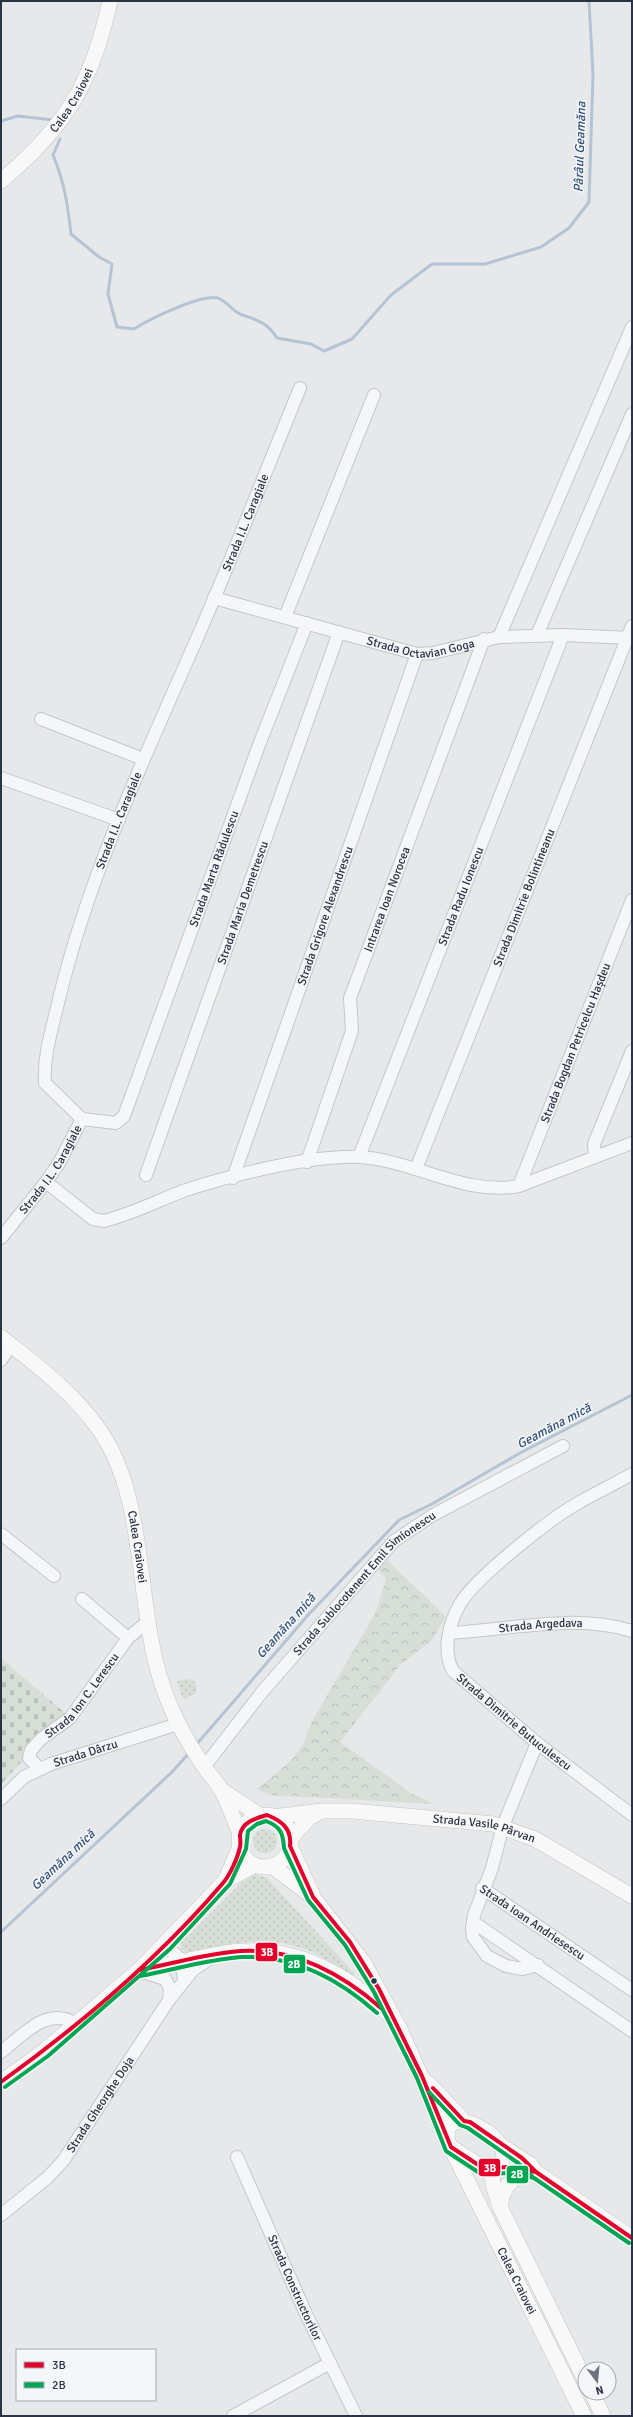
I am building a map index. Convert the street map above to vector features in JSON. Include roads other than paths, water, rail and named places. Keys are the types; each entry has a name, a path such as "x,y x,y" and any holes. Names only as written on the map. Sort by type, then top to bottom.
{"main road":[{"name":"Calea Craiovei","path":"1,181 44,140 80,91 97,53 110,1"},
{"name":"Calea Craiovei","path":"6,1341 69,1392 99,1429 110,1449 132,1509 146,1622 162,1686 178,1724 202,1764 220,1789"},
{"path":"220,1789 285,1825 290,1842 313,1897"},
{"path":"220,1789 248,1861 256,1865 272,1866 313,1897"},
{"name":"Strada Vasile Pârvan","path":"267,1816 321,1811 352,1811 483,1822 503,1826 541,1842 632,1896"},
{"path":"272,1866 284,1859 290,1842 309,1818 321,1811"},
{"path":"225,1881 248,1822 267,1816"},
{"path":"1,2082 76,2024 139,1970 166,1945 225,1881 256,1865"},
{"name":"Calea Craiovei","path":"313,1897 364,1963 399,2027 422,2076 449,2141 584,2416"},
{"path":"139,1970 182,1963 212,1956 256,1951 282,1953 305,1960 337,1973 353,1983 399,2027"},
{"name":"Calea Craiovei","path":"422,2076 464,2121 470,2122 531,2165 533,2172"},
{"path":"464,2121 452,2124 449,2141 483,2168 513,2167 533,2172 632,2238"},
{"path":"495,2168 504,2154 502,2146"},
{"name":"Calea Craiovei","path":"495,2168 493,2185 500,2207 577,2364"},
{"path":"500,2207 502,2196 508,2184 520,2176 533,2172"},
{"path":"596,2401 603,2416"}],"street":[{"path":"499,637 632,327"},
{"name":"Strada I.L. Caragiale","path":"1,1238 46,1182 59,1163 82,1119 45,1083 44,1072 48,1047 78,924 143,759 214,598 300,388"},
{"path":"285,617 374,395"},
{"path":"537,635 632,414"},
{"name":"Strada Octavian Goga","path":"214,598 417,654 433,653 484,639 499,637 563,635 629,638"},
{"name":"Strada Marta Rădulescu","path":"82,1119 116,1123 124,1116 259,745 307,623"},
{"name":"Strada Dimitrie Bolintineanu","path":"416,1169 629,638 632,626"},
{"name":"Strada Maria Demetrescu","path":"146,1175 339,632"},
{"name":"Strada Radu Ionescu","path":"359,1157 563,635"},
{"name":"Intrarea Ioan Norocea","path":"307,1162 352,1031 350,998 484,639"},
{"name":"Strada Grigore Alexandrescu","path":"233,1178 417,654"},
{"path":"41,719 143,759"},
{"path":"1,778 119,820"},
{"name":"Strada Bogdan Petricelcu Hașdeu","path":"519,1186 632,900"},
{"path":"594,1157 594,1144 632,1051"},
{"path":"46,1182 93,1219 104,1221 187,1190 233,1178 307,1162 359,1157 386,1161 474,1186 499,1190 519,1186 632,1143"},
{"path":"1,1360 6,1341"},
{"name":"Strada Sublocotenent Emil Simionescu","path":"202,1764 272,1680 394,1541 433,1514 563,1446"},
{"name":"Strada Dimitrie Butuculescu","path":"632,1474 577,1504 494,1568 471,1590 460,1604 449,1633 447,1653 453,1671 537,1743 632,1815"},
{"path":"1,1534 54,1576"},
{"path":"82,1599 128,1638"},
{"name":"Strada Ion C. Lerescu","path":"40,1769 29,1758 31,1750 40,1739 70,1718 128,1638 146,1622"},
{"name":"Strada Argedava","path":"449,1633 573,1622 597,1624 632,1631"},
{"name":"Strada Dârzu","path":"1,1799 24,1777 40,1769 105,1746 178,1724"},
{"name":"Strada ioan Andriesescu","path":"537,1743 503,1826 492,1868 482,1888 632,1990"},
{"path":"482,1888 473,1922 473,1937 487,1956 506,1966 523,1969 538,1965"},
{"path":"473,1922 494,1938 538,1965 632,2031"},
{"path":"166,1945 182,1963 184,1981"},
{"name":"Strada Gheorghe Doja","path":"1,2215 47,2178 63,2161 170,2000 196,1967 212,1956"},
{"path":"139,1970 165,1979 170,1988 170,2000"},
{"path":"1,2052 42,2020 54,2017 66,2017 76,2024"},
{"name":"Strada Constructorilor","path":"237,2157 330,2363 356,2416"},
{"path":"233,2416 330,2363"}],"waterway":[{"name":"Pârâul Geamăna","path":"60,139 53,155 65,194 71,234 99,257 112,264 108,294 117,327 134,329 151,319 177,308 203,299 213,298 220,299 240,314 257,320 269,328 277,338 311,344 324,351 352,339 391,295 432,264 485,264 541,247 569,228 589,202 593,74 589,1"},
{"name":"Pârâul Geamăna","path":"1,121 18,116 54,120"},
{"name":"Geamăna mică","path":"196,1745 309,1614 399,1520 432,1504 520,1453 632,1395"},
{"name":"Geamăna mică","path":"1,1932 172,1772 189,1753"}]}
